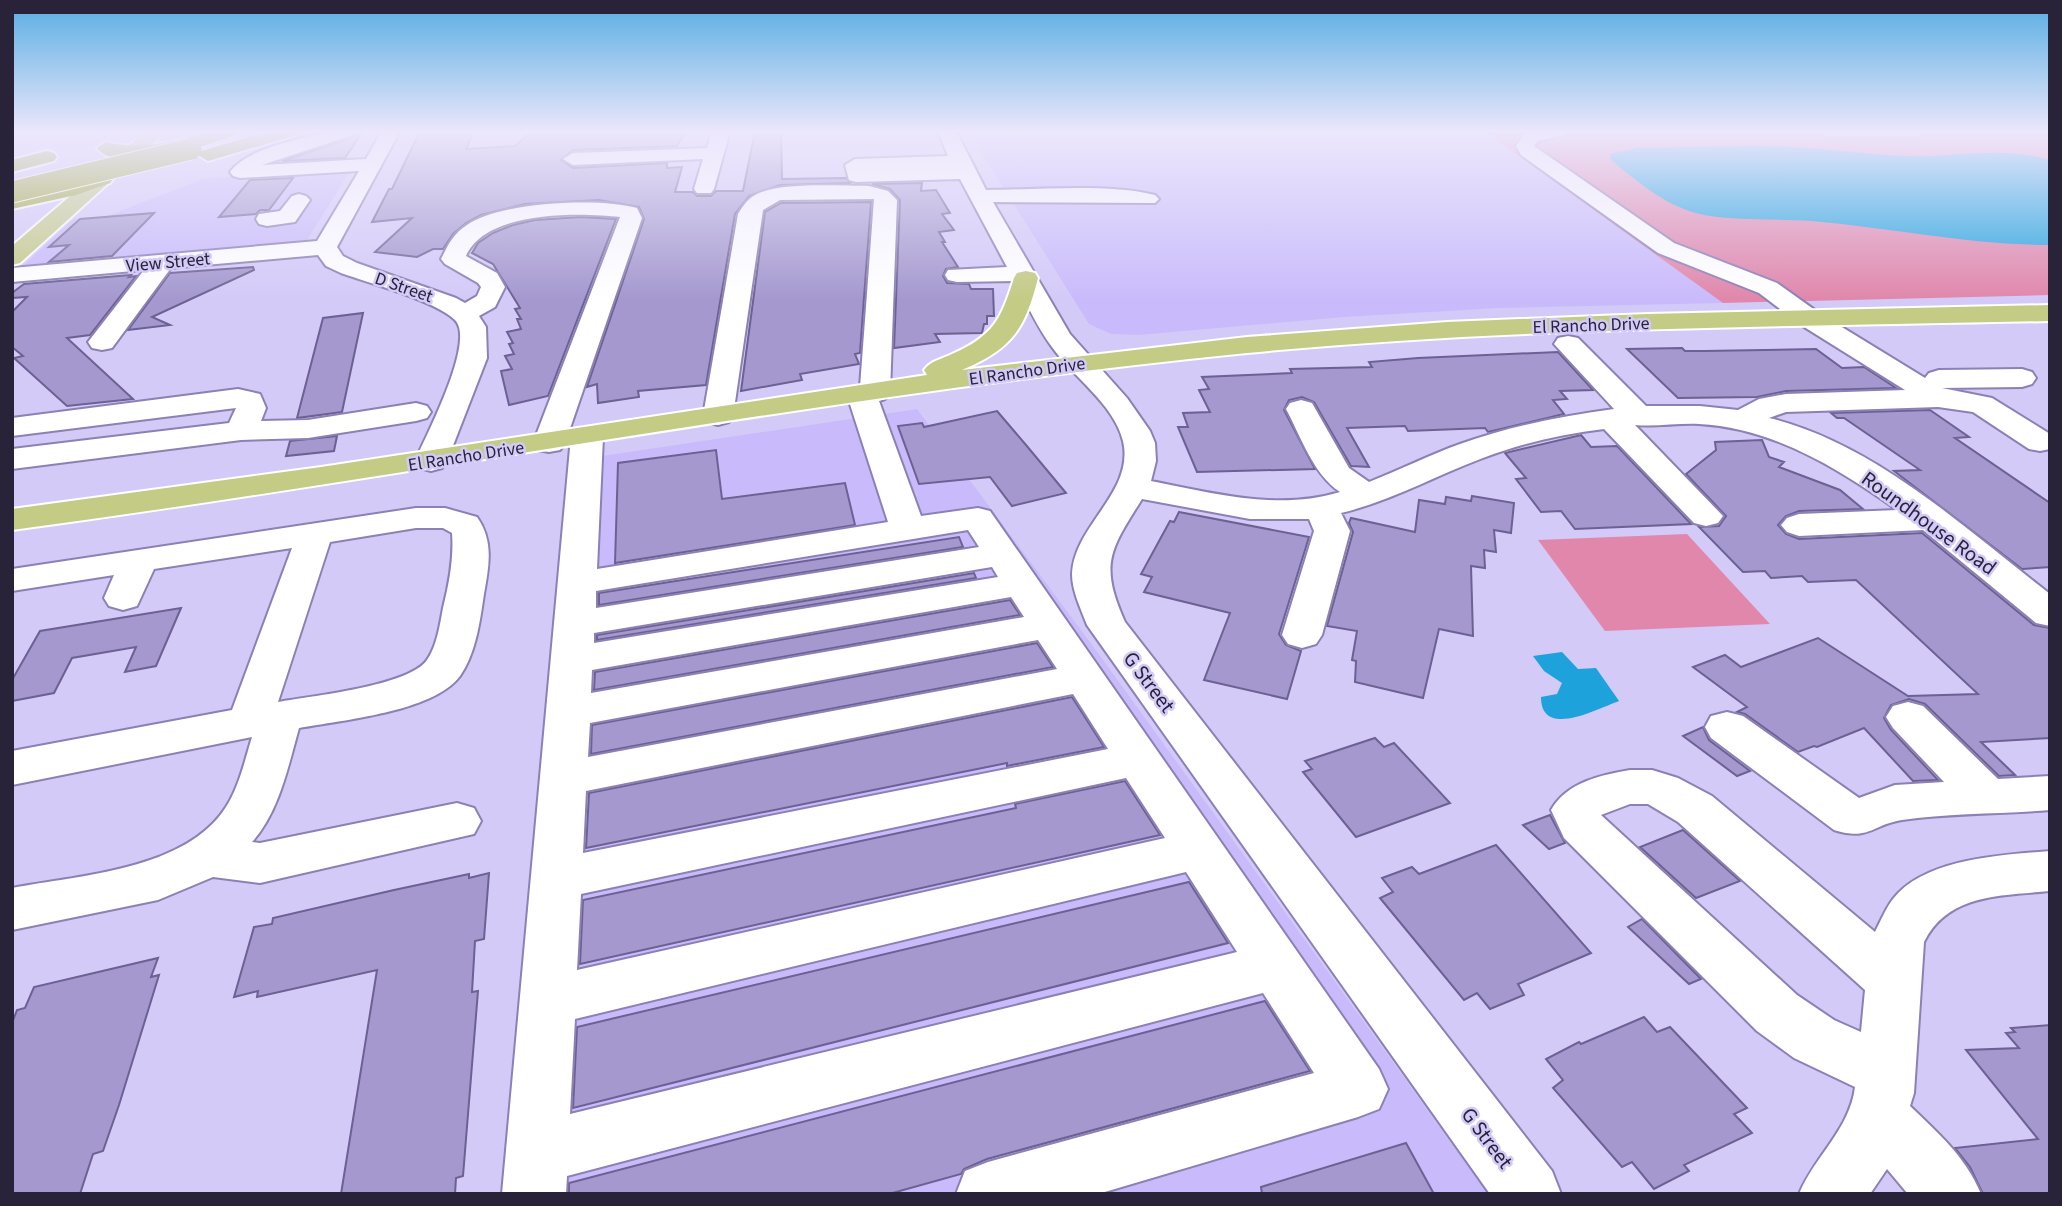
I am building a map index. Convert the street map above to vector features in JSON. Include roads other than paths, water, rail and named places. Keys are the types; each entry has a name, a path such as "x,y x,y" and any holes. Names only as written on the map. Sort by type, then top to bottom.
{"highway":[{"path":"12,192 30,187"},
{"path":"46,197 77,187"},
{"path":"14,214 83,187"}],"main road":[{"path":"14,214 46,197 56,187"},
{"path":"12,258 93,187"},
{"path":"875,393 976,355 996,342 1012,323 1025,276"},
{"name":"El Rancho Drive","path":"12,520 431,461 875,393 1080,364 1241,346 1428,331 2050,313"}],"street":[{"path":"325,247 359,187"},
{"name":"G Street","path":"974,187 1060,339 1132,426 1139,444 1133,486 1103,529 1094,551 1091,573 1095,597 1107,625 1529,1194"},
{"path":"1580,187 1666,248 1768,288 1810,319 1938,398"},
{"path":"718,416 749,214 756,202 765,196 780,194 869,192 881,195 886,201 875,393 908,529"},
{"path":"1110,196 1148,199 1033,206 985,206 1110,196"},
{"path":"267,219 287,217 299,200"},
{"path":"431,461 473,358 473,327 462,313 479,307 491,297 493,287 488,278 453,259 455,246 471,231 491,220 543,212 629,212 631,218 549,443"},
{"name":"View Street","path":"12,275 325,247"},
{"name":"D Street","path":"325,247 334,261 436,298 462,313"},
{"path":"102,342 163,262"},
{"path":"957,275 1025,276"},
{"path":"1568,344 1706,516"},
{"path":"1909,380 2022,378"},
{"path":"12,427 238,398 248,400 251,408 241,431"},
{"path":"1741,421 1770,405 1786,403 1938,398 1981,404 2040,442"},
{"path":"1301,409 1339,477 1365,494"},
{"path":"12,459 241,431 308,429 416,412"},
{"name":"Roundhouse Road","path":"1133,486 1254,509 1318,508 1365,494 1474,450 1515,437 1625,418 1680,415 1741,421 1768,426 1835,456 1905,499 2050,614"},
{"path":"587,437 535,1173 1276,966"},
{"path":"1302,635 1332,531 1330,522 1318,508"},
{"path":"12,580 416,518 445,518 465,524 471,534 466,592 454,646 445,667 421,686 388,696 12,768"},
{"path":"575,622 908,529 978,518 1358,1089 988,1194"},
{"path":"1799,525 1930,519"},
{"path":"12,909 158,880 209,857 245,818 263,774 265,720 314,533"},
{"path":"123,598 139,560"},
{"path":"575,622 1012,569"},
{"path":"2010,583 2050,581"},
{"path":"569,712 1049,625"},
{"path":"564,778 1085,678"},
{"path":"1908,717 1987,797"},
{"path":"1727,727 1851,817 1860,817 1895,803 2050,793"},
{"path":"557,879 1138,759"},
{"path":"1894,981 1695,809 1667,791 1628,785 1582,802 1575,810 1581,825 1777,1013 1815,1039 1881,1094 1922,1161 1950,1194"},
{"path":"209,857 260,863 457,821"},
{"path":"548,1001 1199,850"},
{"path":"1831,1194 1863,1152 1881,1094 1897,942 1912,913 1938,892 1976,878 2050,871"}],"water":[{"path":"1646,187 2050,187 2050,245 1960,239 1812,221 1709,216 1684,209"},
{"path":"1562,652 1578,669 1596,668 1619,701 1572,718 1550,717 1544,710 1541,697 1557,694 1562,683 1544,671 1533,656"}]}
